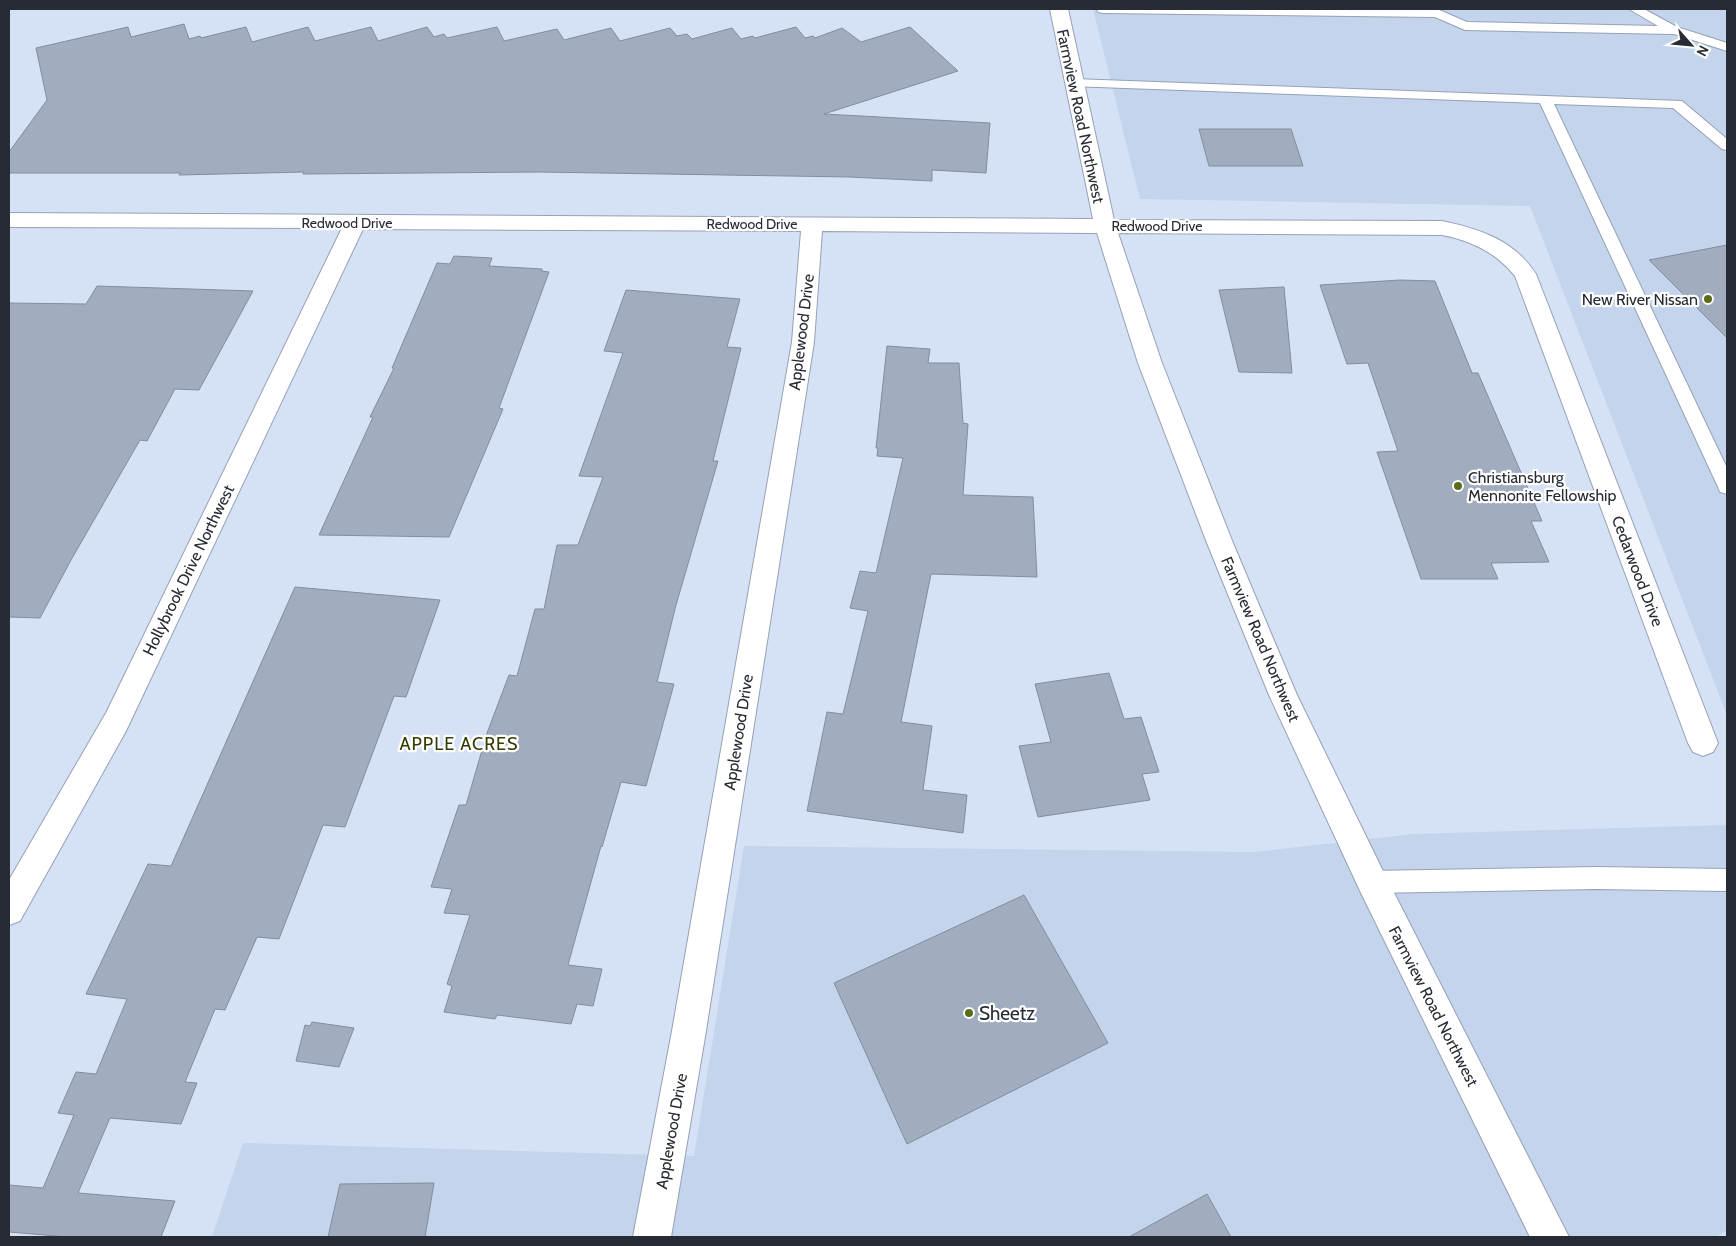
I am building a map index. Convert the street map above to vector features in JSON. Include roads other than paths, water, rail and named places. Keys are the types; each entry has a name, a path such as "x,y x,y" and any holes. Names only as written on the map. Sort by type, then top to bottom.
{"street":[{"name":"Farmview Road Northwest","path":"1059,9 1105,226 1150,363 1220,543 1283,694 1372,882 1550,1237"},
{"name":"Redwood Drive","path":"9,220 1442,228 1468,233 1493,242"},
{"name":"Hollybrook Drive Northwest","path":"9,910 116,722 355,223"},
{"name":"Applewood Drive","path":"652,1237 689,1031 803,342 812,224"},
{"name":"Cedarwood Drive","path":"1493,242 1512,257 1525,274 1702,743"}],"lane":[{"path":"1103,9 1436,11 1465,26 1675,30"},
{"path":"1634,9 1675,30 1727,47"},
{"path":"1074,83 1677,104 1727,146"},
{"path":"1544,100 1727,487"},
{"path":"1372,882 1596,878 1727,880"}],"place":[{"name":"New River Nissan","path":"1708,299"},
{"name":"Christiansburg Mennonite Fellowship","path":"1458,486"},
{"name":"Sheetz","path":"969,1013"}],"district":[{"name":"APPLE ACRES","path":"459,744"}]}
